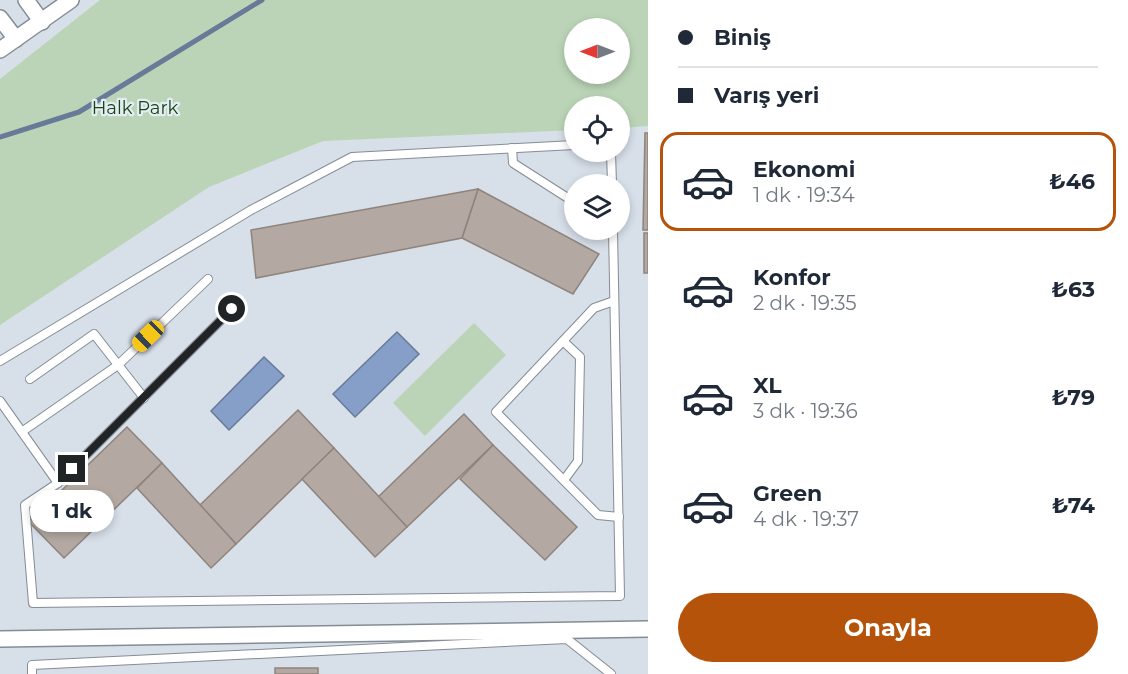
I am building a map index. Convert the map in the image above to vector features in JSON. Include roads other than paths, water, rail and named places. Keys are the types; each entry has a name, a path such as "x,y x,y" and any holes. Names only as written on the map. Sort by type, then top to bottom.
{"street":[{"path":"26,0 42,22"},
{"path":"0,50 71,0"},
{"path":"0,18 16,39"},
{"path":"0,639 648,629"}],"lane":[{"path":"0,361 251,210 351,158 564,145"},
{"path":"512,148 513,164 564,196"},
{"path":"232,309 58,483 25,505 33,603 620,596 613,240"},
{"path":"23,431 118,365 208,279"},
{"path":"614,301 594,308 496,412 598,515 619,517"},
{"path":"30,379 94,334 144,398"},
{"path":"563,341 580,357 578,461 564,480"},
{"path":"1,402 58,483"},
{"path":"32,674 32,664 567,639 611,674"}],"water":[{"path":"397,332 419,354 355,417 333,394"},
{"path":"264,357 284,376 229,430 211,411"}],"waterway":[{"path":"0,137 79,112 262,0"}],"park label":[{"name":"Halk Park","path":"135,108"}]}
